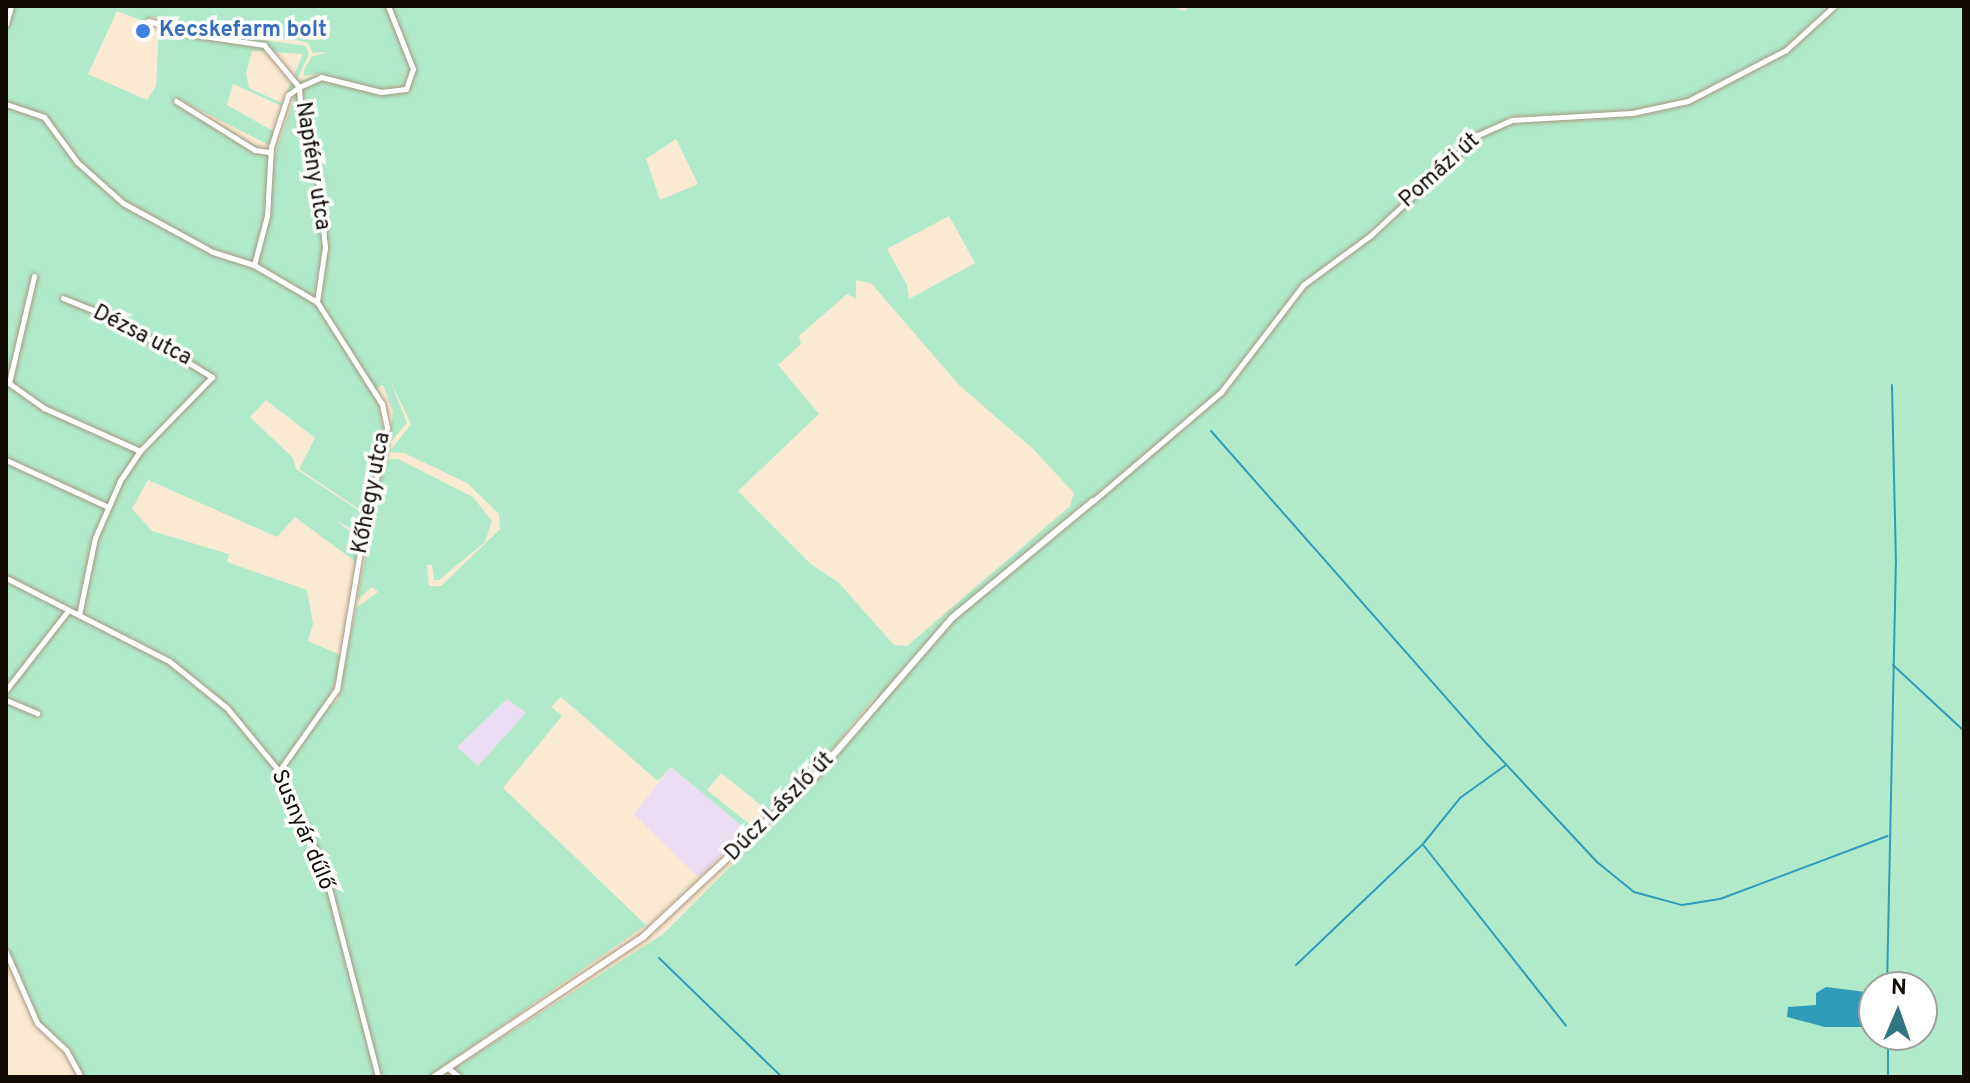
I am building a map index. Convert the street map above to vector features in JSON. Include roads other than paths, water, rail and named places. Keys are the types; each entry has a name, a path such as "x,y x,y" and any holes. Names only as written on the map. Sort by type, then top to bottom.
{"street":[{"path":"6,24 11,6"},
{"name":"Napfény utca","path":"317,302 325,247 317,169 302,123 299,87 321,77 381,92 406,89 413,69 388,6"},
{"name":"Pomázi út","path":"1093,501 1197,416 1221,392 1285,301 1371,235 1478,135 1511,120 1632,113 1688,101 1786,50 1834,6"},
{"path":"148,21 197,35 264,45 299,87 288,95 269,152 267,216 254,265"},
{"path":"176,101 250,147 269,152"},
{"name":"Kőhegy utca","path":"6,104 44,117 77,162 123,203 213,252 254,265 317,302 360,362 382,404 387,427 337,689 279,771"},
{"path":"34,276 8,382 44,408 140,451 108,507 85,573 79,615"},
{"name":"Dézsa utca","path":"63,298 120,321 206,369 211,382 140,451"},
{"path":"6,460 108,507"},
{"name":"Dúcz László út","path":"434,1077 643,937 816,775 952,618 1093,501"},
{"name":"Susnyár dűlő","path":"6,578 67,612 79,615 169,661 227,708 279,771 324,869 378,1077"},
{"path":"6,690 67,612"},
{"path":"6,700 37,713"},
{"path":"6,952 37,1023 66,1050 81,1077"},
{"path":"448,1068 459,1077"}],"water":[{"path":"1826,987 1858,991 1858,1027 1825,1027 1787,1017 1788,1007 1816,1005 1816,993"}],"waterway":[{"path":"1887,971 1896,564 1892,385"},
{"path":"1211,431 1487,744 1597,862 1634,892 1682,905 1720,899 1888,836"},
{"path":"1893,665 1964,731"},
{"path":"1296,965 1423,844 1460,798 1506,765"},
{"path":"1424,846 1566,1026"},
{"path":"659,958 782,1077"},
{"path":"1888,1051 1888,1077"}],"place":[{"name":"Kecskefarm bolt","path":"143,31"}]}
